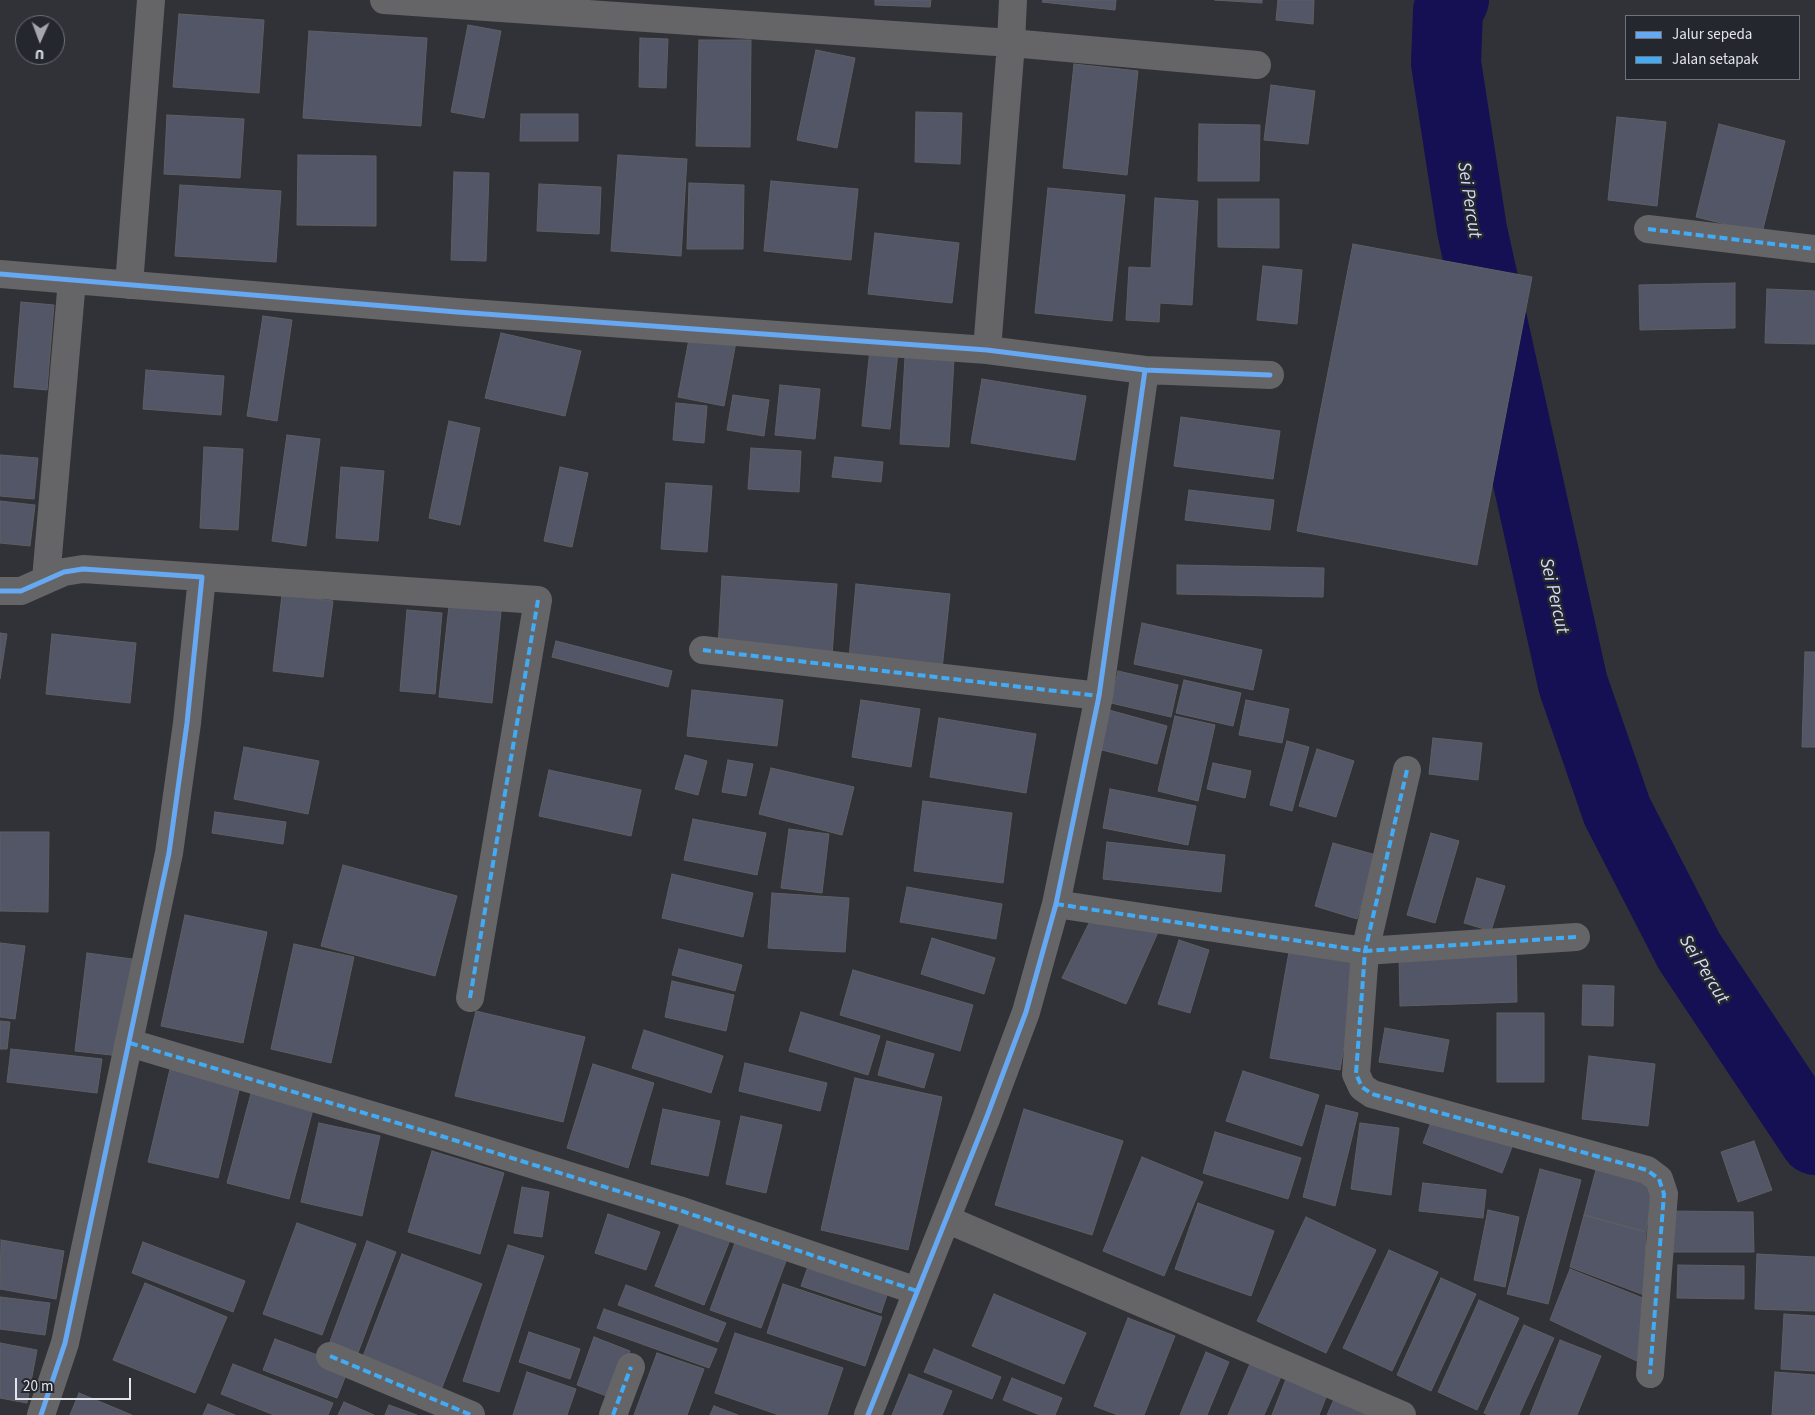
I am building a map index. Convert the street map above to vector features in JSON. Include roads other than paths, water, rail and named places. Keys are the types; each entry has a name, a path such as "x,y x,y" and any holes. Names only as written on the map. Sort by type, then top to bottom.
{"street":[{"path":"129,285 151,0"},
{"path":"384,0 1011,43 1257,65"},
{"path":"987,350 1011,43 1012,0"},
{"path":"1648,229 1815,249"},
{"path":"0,274 447,311 987,350 1145,370 1270,375"},
{"path":"46,579 72,280"},
{"path":"868,1415 1026,1012 1056,904 1099,696 1145,370"},
{"path":"0,591 21,591 64,572 83,569 538,600 470,998"},
{"path":"41,1415 65,1343 169,853 187,723 202,577"},
{"path":"703,650 1099,696"},
{"path":"1407,770 1365,951 1356,1074 1362,1087 1372,1094 1647,1170 1659,1179 1664,1194 1650,1374"},
{"path":"1056,904 1365,951 1576,937"},
{"path":"130,1043 450,1138 670,1207 918,1291"},
{"path":"946,1218 1402,1415"},
{"path":"330,1356 471,1415"},
{"path":"614,1415 631,1367"}],"waterway":[{"name":"Sei Percut","path":"1454,0 1448,11 1446,63 1472,230 1573,684 1617,811 1689,951 1815,1140"}]}
